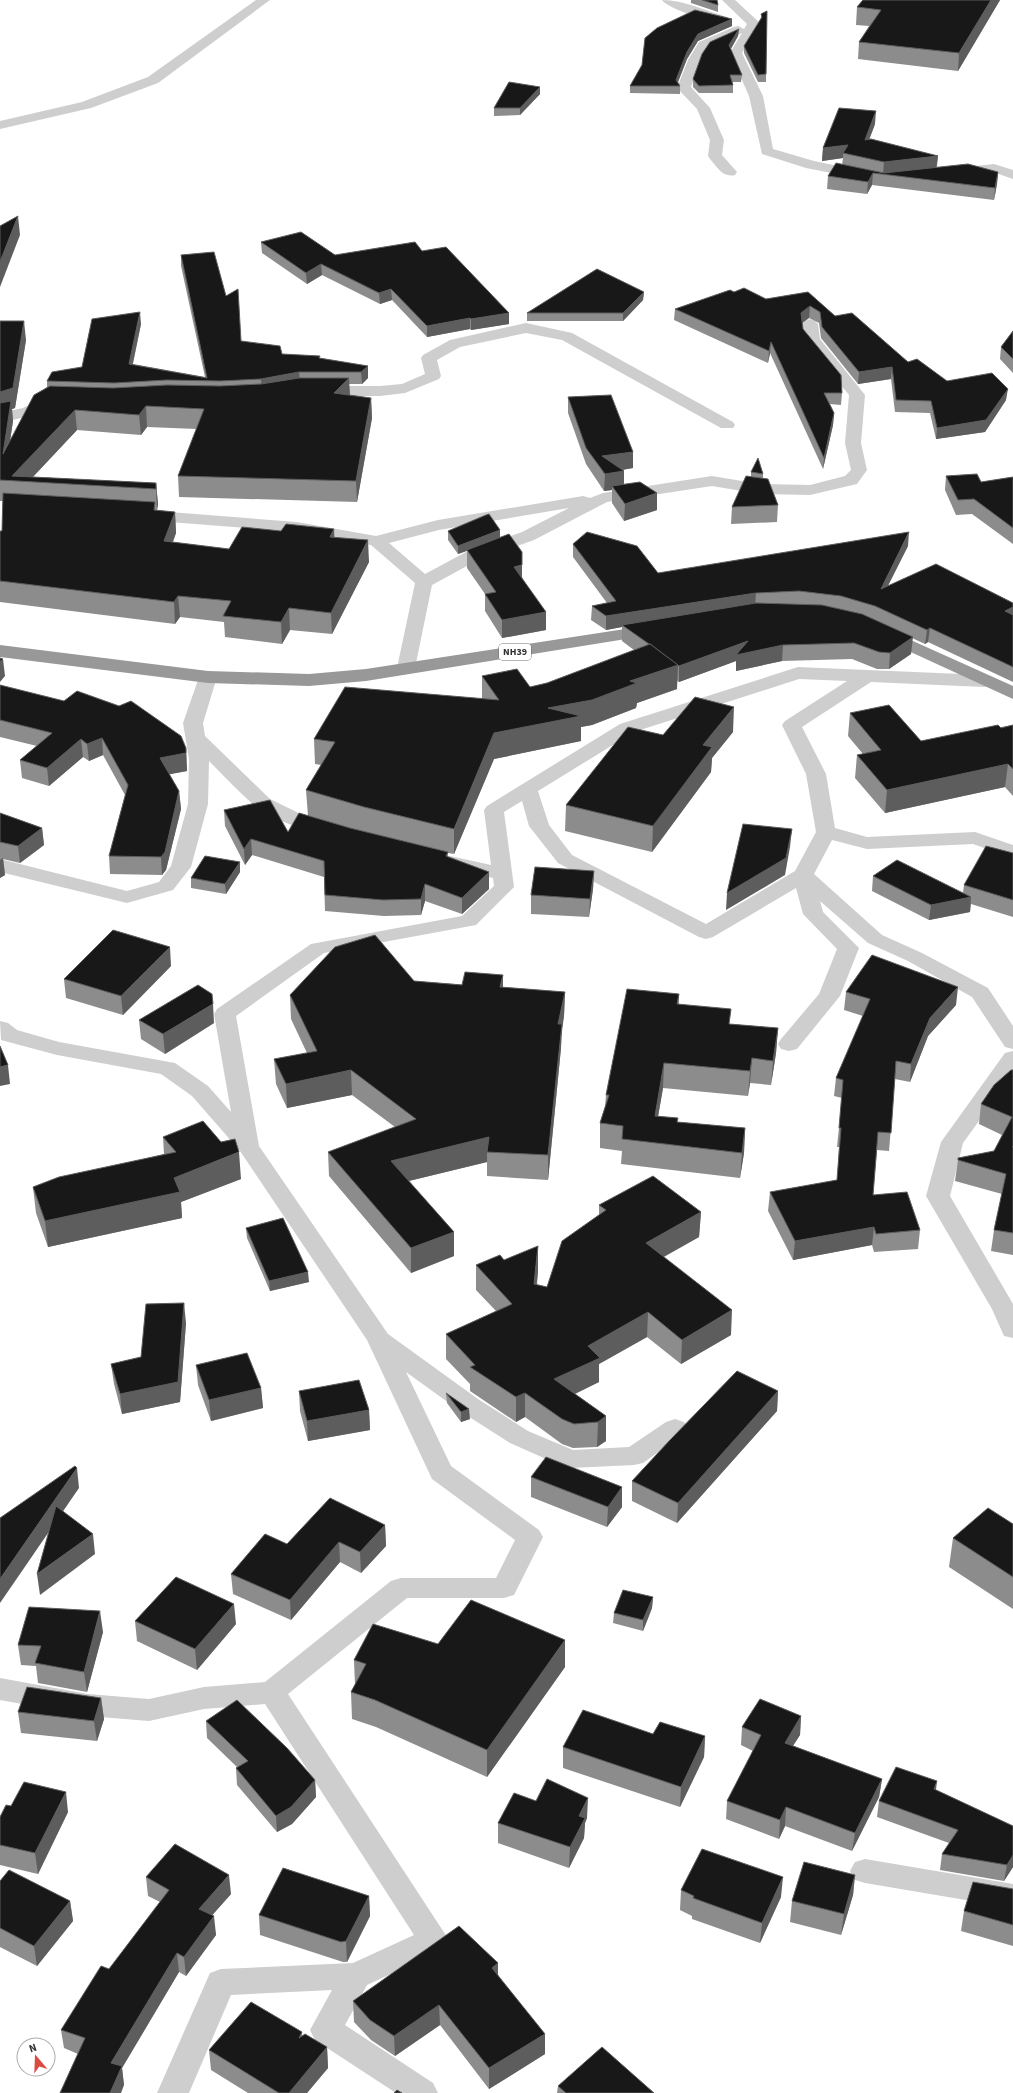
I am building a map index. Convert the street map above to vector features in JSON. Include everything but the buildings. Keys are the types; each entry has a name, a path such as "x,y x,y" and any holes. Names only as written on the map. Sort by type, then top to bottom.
{"highway":[{"path":"867,625 1013,694"},
{"name":"NH39","path":"0,651 208,678 309,680 366,675 667,627"}],"street":[{"path":"0,124 86,105 153,80 264,0"},
{"path":"668,0 683,8 718,19 754,23"},
{"path":"728,0 754,23"},
{"path":"730,172 715,156 717,140 703,108 684,88 694,60 704,45 754,23"},
{"path":"754,23 736,53 756,96 767,151 811,165 876,178"},
{"path":"947,173 994,168 1013,175"},
{"path":"124,514 297,526 376,540 484,516 712,481 760,488 810,490 851,480 859,470 853,444 857,395 812,340 810,324"},
{"path":"307,391 380,391 404,388 433,376 428,358 455,343 526,328 567,336 727,425"},
{"path":"0,418 28,412 48,400 63,400"},
{"path":"406,668 424,582 472,556 528,536 603,498"},
{"path":"376,540 424,582"},
{"path":"248,1146 225,1014 318,948 469,921 504,887 494,810 627,728 798,673 984,681"},
{"path":"528,789 539,826 565,859 706,933 804,875 826,832 816,774 792,725 867,676"},
{"path":"0,865 127,897 166,886 181,867 198,804 199,759 193,722 208,678"},
{"path":"196,738 263,803 304,824 345,835"},
{"path":"826,832 867,843 975,838 1013,852"},
{"path":"434,858 502,874"},
{"path":"804,875 875,939 915,957 980,993 1013,1042"},
{"path":"789,1044 829,996 848,948 813,914 804,875"},
{"path":"0,1028 9,1035 57,1048 167,1068 200,1091 248,1146 378,1338 441,1472 530,1537 504,1588 401,1588 272,1692 204,1698 149,1710 88,1705 0,1689"},
{"path":"1013,1058 952,1142 938,1196 1004,1309 1013,1330"},
{"path":"378,1338 469,1405 519,1437 571,1459 634,1456 675,1428"},
{"path":"173,2093 221,1982 356,1976 434,1940 272,1692"},
{"path":"865,1871 1013,1896"},
{"path":"356,1976 326,2030 422,2093"}]}
